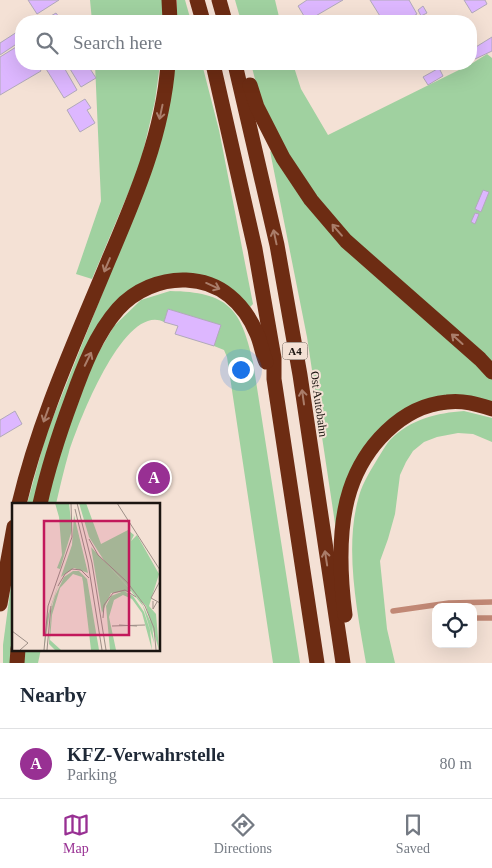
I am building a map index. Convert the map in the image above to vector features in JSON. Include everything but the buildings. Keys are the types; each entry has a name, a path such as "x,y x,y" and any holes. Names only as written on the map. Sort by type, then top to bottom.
{"highway":[{"path":"169,0 170,15"},
{"path":"197,0 201,15"},
{"path":"219,0 223,15"},
{"path":"19,503 32,456 65,365 142,178 159,120 167,70"},
{"name":"A4","path":"215,70 255,249 274,358 274,380 317,663"},
{"name":"Ost Autobahn","path":"236,70 277,245 300,375 343,663"},
{"path":"244,70 257,107 283,158 311,200 346,241 492,372"},
{"path":"40,503 61,428 82,371 103,328 119,308 149,287 171,281 192,280 214,286 232,297 240,304 252,322 274,380"},
{"path":"339,641 345,616 341,583 344,522 350,490 362,463 379,438 399,421 421,408 447,402 472,403 492,410"},
{"path":"0,604 12,538"},
{"path":"17,663 18,650"}],"lane":[{"path":"449,603 492,602"},
{"path":"393,611 432,608"},
{"path":"477,618 492,618"}],"green space":[{"path":"90,0 162,0 163,15 91,15"},
{"path":"177,0 185,0 189,15 177,15"},
{"path":"235,0 275,0 279,15 239,15"},
{"path":"487,54 492,58 492,366 354,242 326,211 279,140 259,94 253,70 295,70 301,89 328,135 459,70 477,70 477,60"},
{"path":"95,70 159,70 155,101 140,165 92,279 76,274 101,201"},
{"path":"173,70 204,70 219,130 253,304 250,307 244,301 195,276 114,308 35,503 27,503 46,435 104,289"},
{"path":"270,151 281,166 492,379 492,404 487,402 389,420 336,530 307,337"},
{"path":"170,291 206,295 219,300 229,307 237,316 243,328 253,362 300,663 273,663 227,357 224,350 214,346 220,325 168,309 164,322 149,321 134,330 119,347 92,393 69,452 56,503 46,503 64,440 89,371 114,326 141,300"},
{"path":"464,411 492,418 492,442 473,434 458,433 437,437 424,442 413,451 406,462 400,475 395,514 380,561 387,629 395,663 366,663 356,601 352,558 352,536 359,496 367,476 391,439 399,432 407,426 434,415"},
{"path":"12,577 13,663 3,663 3,645"},
{"path":"24,650 41,650 38,663 23,663"}],"place":[{"name":"KFZ-Verwahrstelle","path":"154,478"}]}
